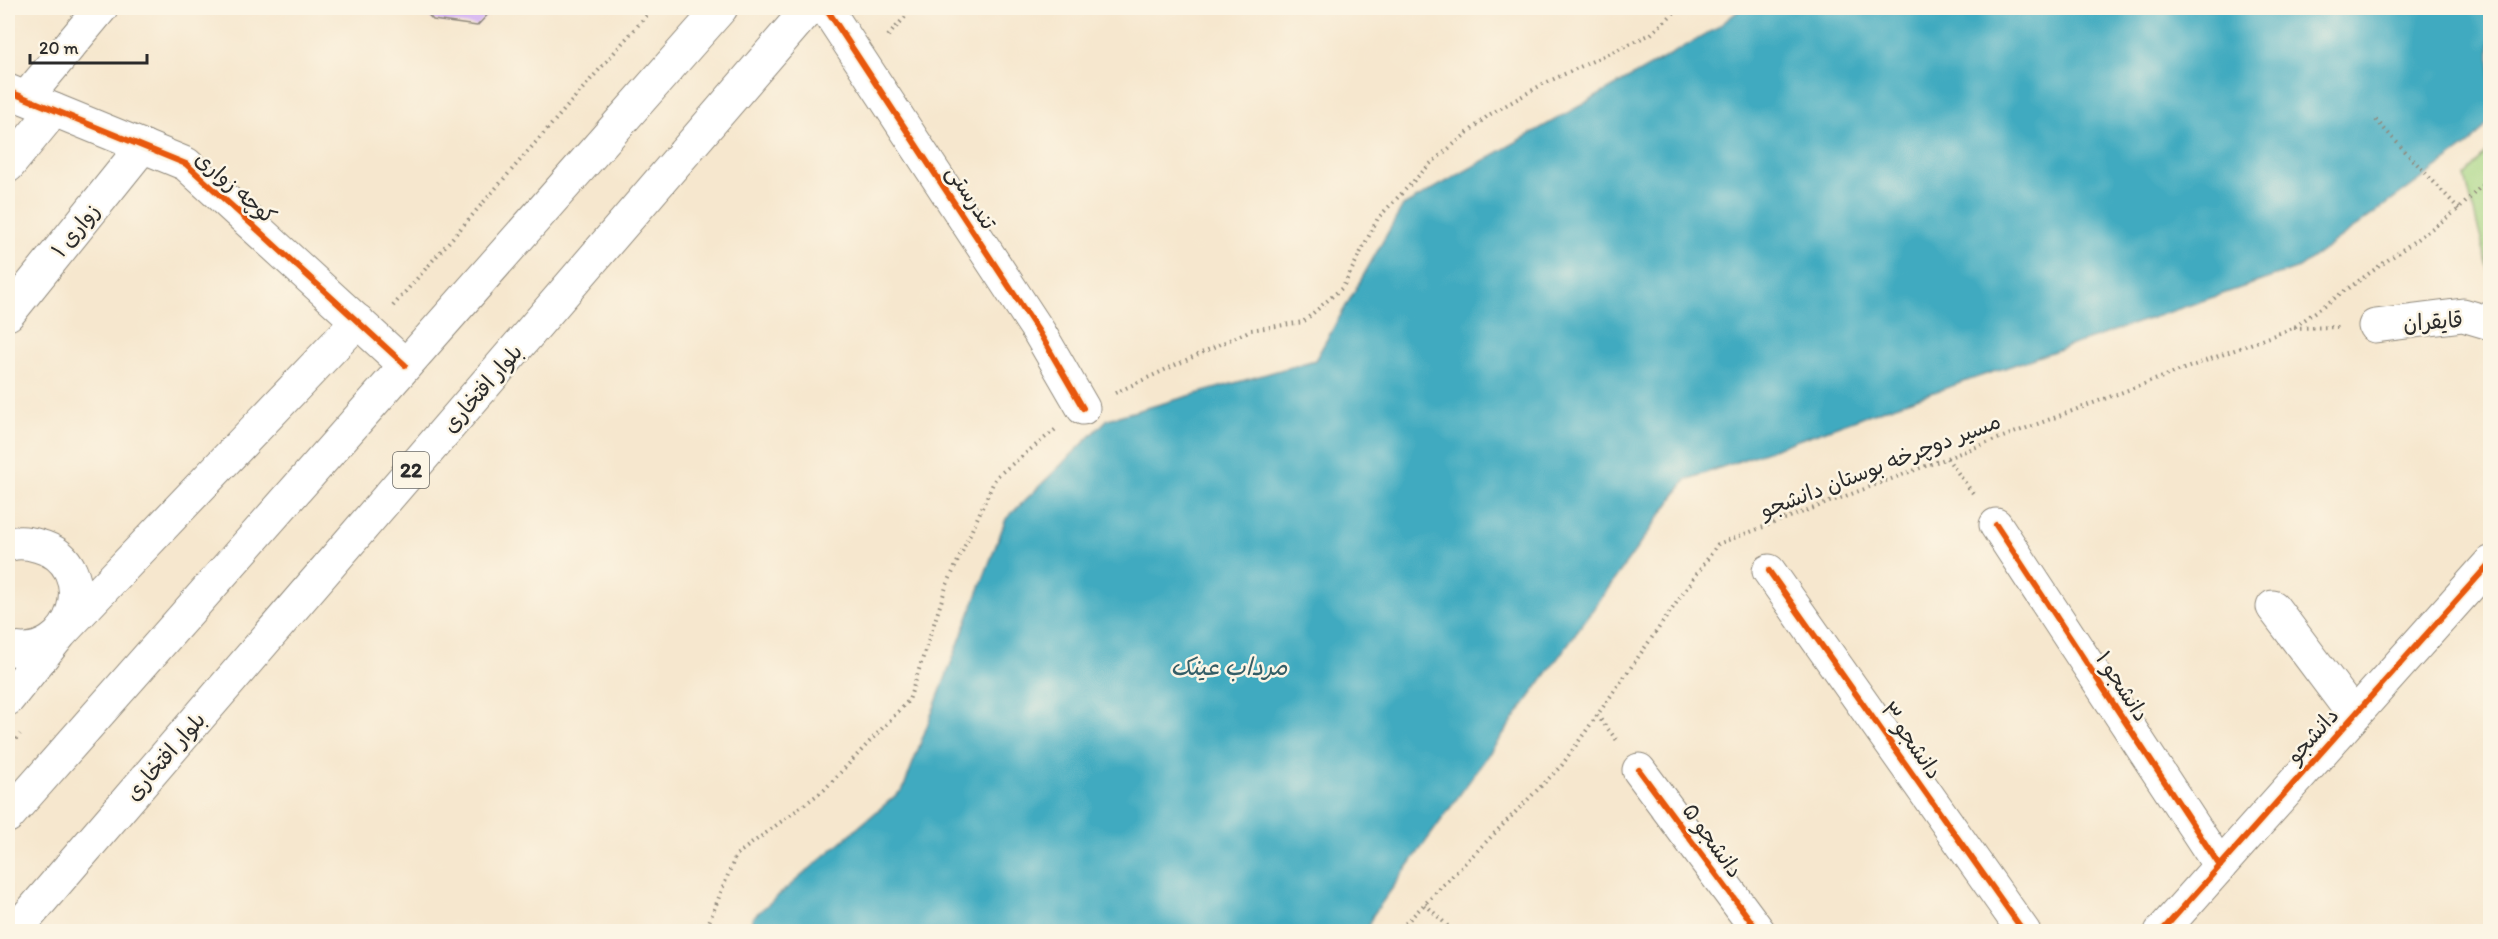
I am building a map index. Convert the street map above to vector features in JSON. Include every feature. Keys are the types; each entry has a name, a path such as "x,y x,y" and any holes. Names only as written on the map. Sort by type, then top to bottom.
{"main road":[{"path":"8,166 29,100 101,8"},
{"path":"8,816 721,8"},
{"name":"بلوار افتخاری","path":"14,932 808,8"},
{"name":"تندرستی","path":"826,8 1039,332 1083,408"},
{"name":"کوچه زواری","path":"29,100 186,164 405,365"},
{"name":"زواری ۱","path":"8,314 143,146"},
{"name":"قایقران","path":"2375,326 2463,315 2490,323"},
{"path":"8,648 33,649 48,644 61,633 358,321"},
{"name":"دانشجو ۱","path":"1996,525 2220,866"},
{"path":"8,545 29,543 45,547 59,557 70,570 75,586 76,603 71,619 8,699"},
{"name":"دانشجو","path":"2161,932 2490,564"},
{"name":"دانشجو ۳","path":"1769,571 2024,932"},
{"path":"2273,607 2354,715"},
{"name":"دانشجو ۵","path":"1639,770 1759,932"}],"path":[{"path":"705,932 736,855 824,790 909,700 946,587 996,477 1083,408 1251,330 1304,322 1343,287 1378,218 1430,164 1489,115 1543,84 1651,34 1679,8"},
{"path":"2376,120 2459,209"},
{"path":"2293,328 2375,326"},
{"path":"1947,458 1996,525"},
{"path":"1425,904 1454,932"}],"green space":[{"path":"2490,148 2490,275 2465,177"}],"water":[{"name":"مرداب عینک","path":"1742,8 2490,8 2490,120 2472,142 2299,268 1890,407 1686,480 1373,915 1366,931 751,931 752,918 903,789 1006,519 1108,419 1315,360 1403,206 1714,30"}],"building":[{"path":"422,8 494,8 477,26 433,20"}],"cycle path":[{"path":"826,8 1039,332 1083,408"},
{"path":"8,91 186,164 405,365"},
{"path":"1996,525 2220,866"},
{"path":"2161,932 2490,563"},
{"path":"1769,571 2024,932"},
{"path":"1639,770 1759,932"}]}
